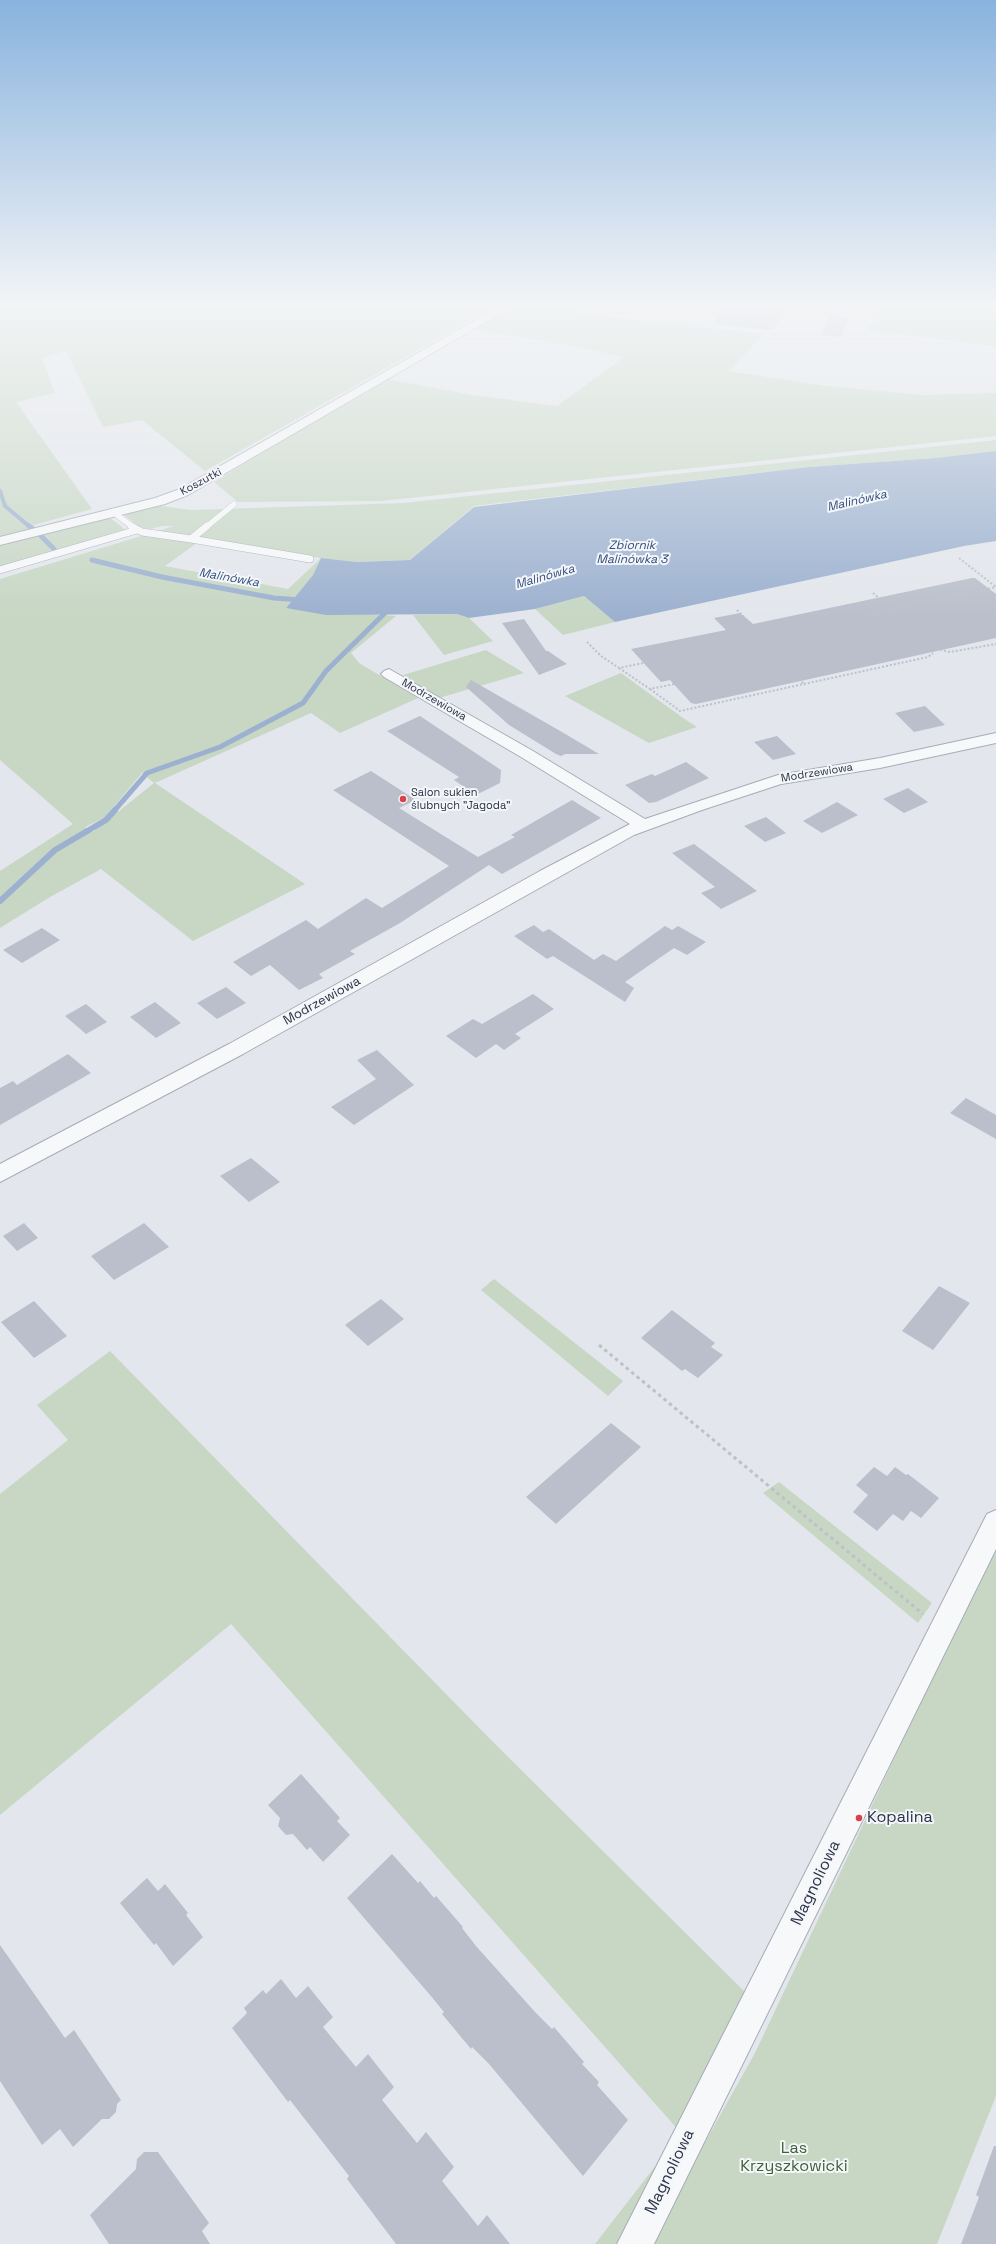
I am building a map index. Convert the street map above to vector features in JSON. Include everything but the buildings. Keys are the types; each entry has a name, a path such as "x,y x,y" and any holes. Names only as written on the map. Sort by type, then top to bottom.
{"street":[{"name":"Koszutki","path":"0,541 173,497 204,482 327,410"},
{"name":"Modrzewiowa","path":"389,674 527,754 643,825"},
{"name":"Modrzewiowa","path":"0,1174 236,1050 546,875 643,825 778,780 880,763 996,738"},
{"name":"Magnoliowa","path":"635,2244 996,1522"}],"lane":[{"path":"191,539 234,504"},
{"path":"113,512 139,531 151,535 191,539 310,559"},
{"path":"0,570 139,531"}],"path":[{"path":"959,558 996,587"},
{"path":"619,668 894,611 996,587"},
{"path":"872,593 919,631 938,649 950,652 996,644"},
{"path":"736,610 786,661"},
{"path":"650,689 782,662 996,615"},
{"path":"587,642 597,653 680,711 928,657 933,653"},
{"path":"782,662 805,685"},
{"path":"599,1345 942,1630"}],"green space":[{"path":"0,410 21,410 92,509 37,524 22,532 0,537"},
{"path":"95,410 313,410 205,471 142,420 103,427"},
{"path":"335,410 996,410 996,436 381,501 238,502 214,482"},
{"path":"996,440 996,451 936,458 809,467 474,506 410,560 357,562 321,558 313,575 286,608 396,616 351,653 359,663 418,698 340,733 311,713 155,783 305,884 193,941 101,869 50,897 0,928 0,871 73,824 0,760 0,579 174,526 163,526 149,529 140,527 125,516 125,512 154,505 191,510 403,503","holes":["204,538 320,558 320,559 288,589 165,566","142,773 154,783 93,832 85,827 104,818"]},
{"path":"105,517 113,520 127,531 0,567 0,543"},
{"path":"584,596 615,622 563,635 535,609"},
{"path":"457,614 469,618 493,641 444,655 413,615"},
{"path":"486,650 524,673 439,698 403,675"},
{"path":"621,673 697,727 649,743 565,696"},
{"path":"494,1279 623,1381 608,1396 481,1290"},
{"path":"110,1351 493,1742 748,1995 681,2133 231,1624 0,1815 0,1494 68,1440 37,1405"},
{"path":"779,1482 932,1603 918,1623 763,1493"},
{"name":"Las Krzyszkowicki","path":"996,1543 996,2096 937,2244 648,2244 755,2053"},
{"path":"681,2133 616,2244 595,2244"}],"water":[{"name":"Zbiornik Malinówka 3","path":"996,451 996,541 964,546 615,622 584,596 535,609 469,618 457,614 326,615 286,608 313,575 321,558 357,562 410,560 474,507 809,467 936,458"}],"waterway":[{"name":"Malinówka","path":"0,491 5,506 30,527"},
{"name":"Malinówka","path":"29,526 33,529"},
{"name":"Malinówka","path":"41,536 54,549"},
{"name":"Malinówka","path":"92,560 162,577 274,598 301,600"},
{"path":"114,811 147,773 220,747 303,703 326,671 389,609"},
{"path":"0,901 55,850 106,820 115,810"}],"place":[{"name":"Salon sukien ślubnych \"Jagoda\"","path":"403,799"},
{"name":"Kopalina","path":"859,1818"}]}
